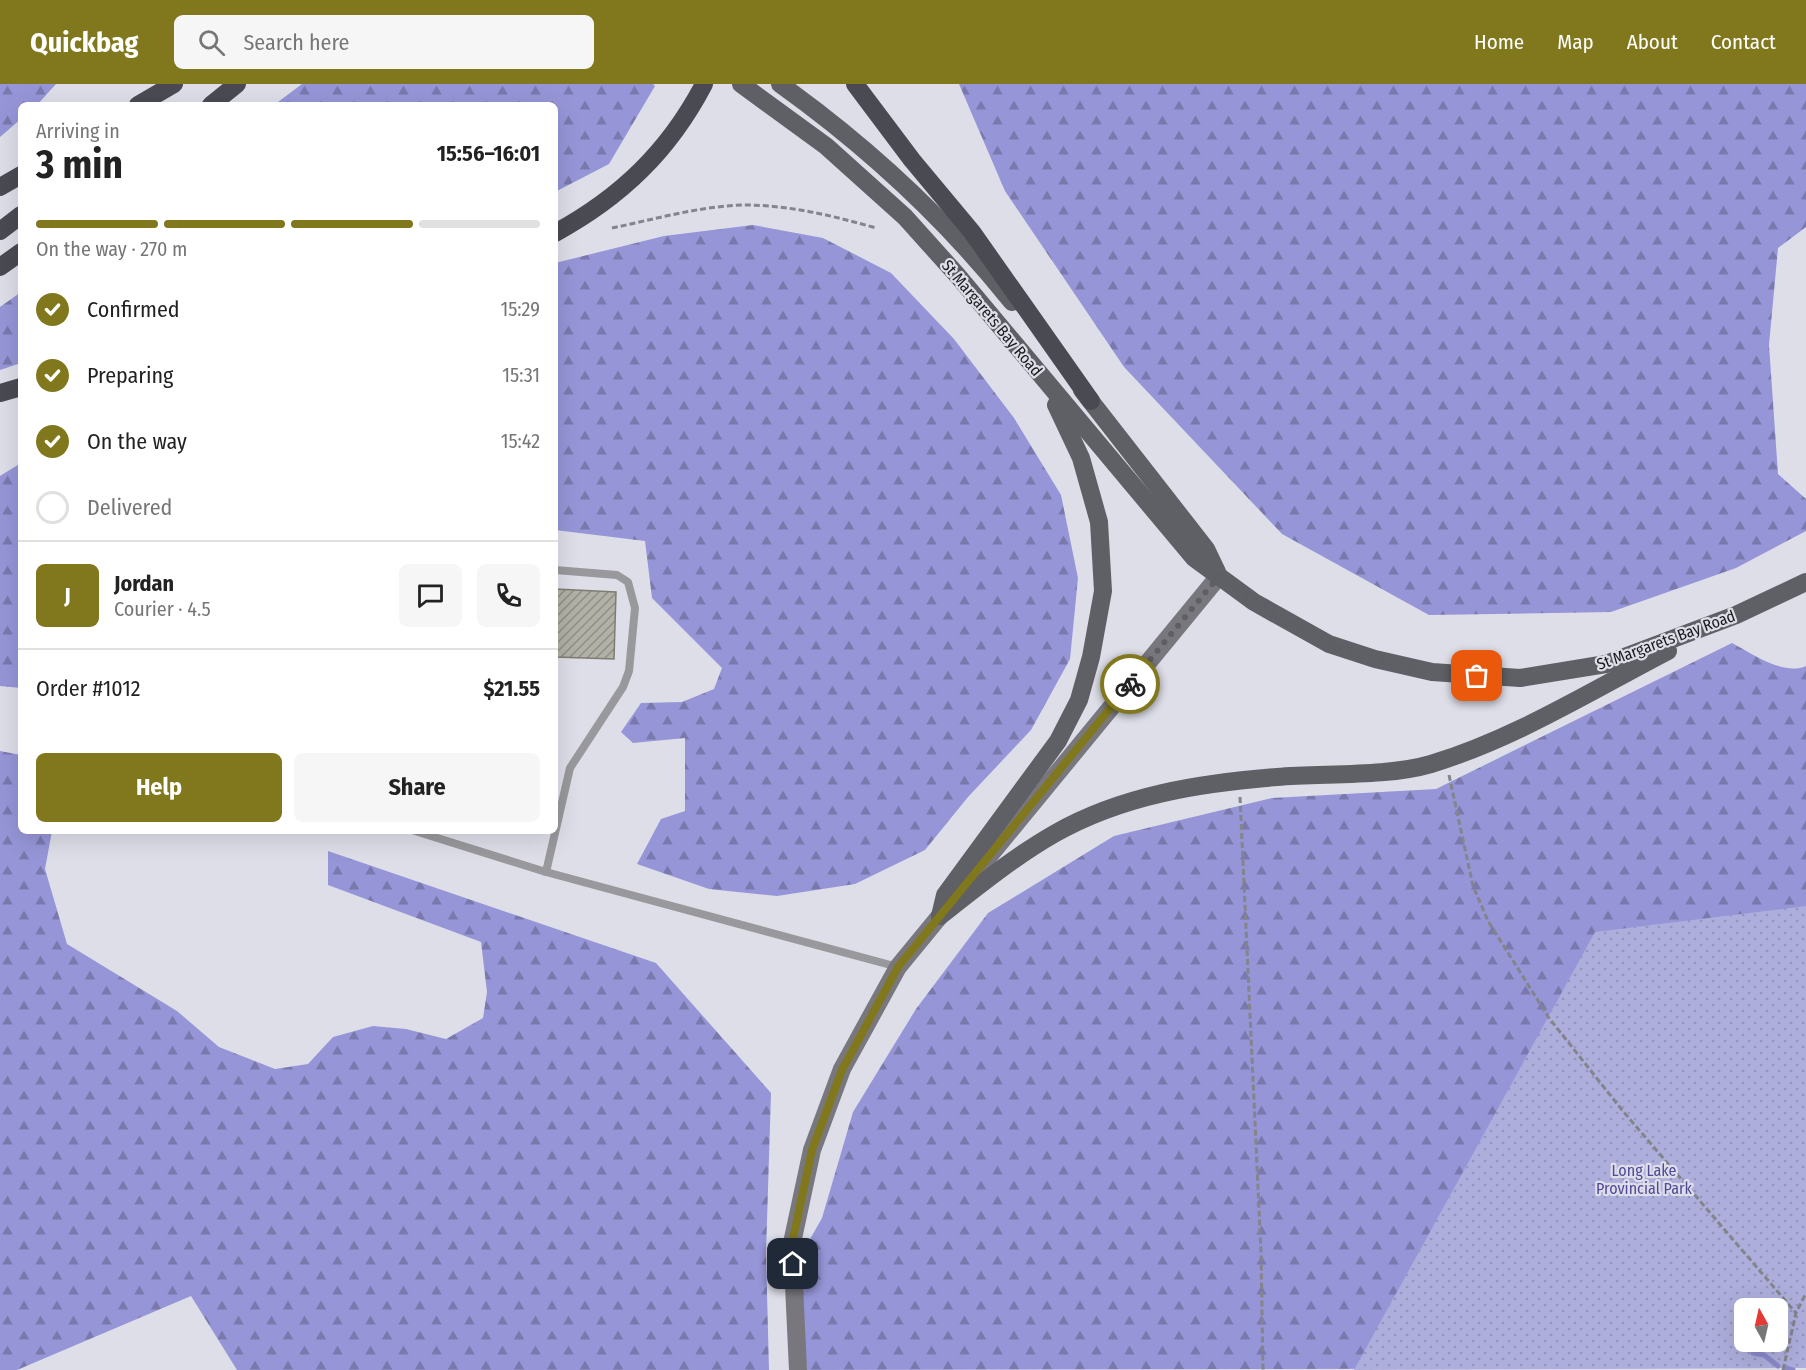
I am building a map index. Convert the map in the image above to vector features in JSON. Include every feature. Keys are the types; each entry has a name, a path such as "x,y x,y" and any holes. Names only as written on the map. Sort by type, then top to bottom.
{"highway":[{"path":"143,102 174,84"},
{"path":"167,102 189,84"},
{"path":"215,102 237,84"},
{"path":"558,231 592,213 642,171 682,124 704,84"},
{"path":"855,84 912,160 972,232 1091,401"},
{"path":"0,187 18,177"},
{"path":"0,231 18,217"},
{"path":"0,267 18,254"},
{"path":"0,393 18,388"}],"main road":[{"name":"St Margarets Bay Road","path":"741,84 826,146 881,194 935,250 1194,558 1270,613 1329,644 1403,665 1461,676 1520,678 1578,671 1606,664 1736,615 1806,582"},
{"name":"St Margarets Bay Road","path":"780,84 850,136 914,192 993,278 1206,549 1219,576"},
{"path":"940,916 945,895 1064,731 1086,678 1101,612 1102,545 1089,480 1062,417 1027,360"},
{"path":"798,1370 792,1243 812,1150 842,1070 898,967 1219,576"},
{"path":"940,916 1024,853 1084,820 1150,796 1218,782 1376,772 1429,765 1478,748 1524,726 1736,615"}],"lane":[{"path":"558,570 617,575 628,582 634,608 628,671 623,687 570,768 558,820"},
{"path":"425,834 546,872 898,967"},
{"path":"546,872 555,834"}],"path":[{"path":"612,228 708,209 747,205 784,207 828,214 876,228"},
{"path":"1446,758 1473,886 1488,921 1521,975 1549,1018 1622,1110 1796,1313"},
{"path":"1239,780 1260,1241 1263,1370"},
{"path":"1783,1370 1796,1313 1806,1294"}],"green space":[{"path":"0,84 56,84 40,102 18,102 18,122 0,137"},
{"path":"302,84 653,84 655,86 609,164 558,190 558,102 278,102"},
{"path":"959,84 1806,84 1806,227 1778,248 1769,345 1778,474 1806,499 1806,531 1736,568 1611,612 1429,615 1282,534 1124,367 1005,191"},
{"path":"753,225 823,238 891,273 954,339 1014,418 1061,495 1078,578 1070,659 1031,730 968,797 925,850 855,884 777,896 709,889 637,864 661,819 685,811 685,738 633,743 621,732 641,703 682,702 714,689 722,668 652,598 645,541 558,530 558,262 664,236"},
{"path":"18,294 18,364 0,370 0,307"},
{"path":"18,465 18,688 0,686 0,476"},
{"path":"1732,643 1778,666 1797,668 1806,666 1806,1368 807,1370 792,1271 822,1218 853,1112 916,1009 988,913 1114,836 1272,798 1436,789"},
{"path":"0,751 18,754 18,834 51,834 45,869 67,944 177,1011 219,1047 275,1069 308,1064 333,1037 373,1026 406,1029 446,1039 483,1018 487,992 481,942 328,885 328,851 656,963 771,1093 766,1253 769,1370 237,1370 191,1296 17,1370 0,1370"},
{"name":"Long Lake Provincial Park","path":"1806,906 1806,1368 1354,1370 1595,932"}],"building":[{"path":"558,589 616,592 614,659 558,657"}],"waterway":[{"path":"1753,1353 1764,1355 1778,1366"},
{"path":"1786,1368 1793,1370"}],"way so far":[{"path":"1130,684 1219,576 1270,613 1329,644 1432,672 1477,676"}],"route":[{"path":"793,1264 792,1243 812,1150 842,1070 898,967 1130,684"}]}
